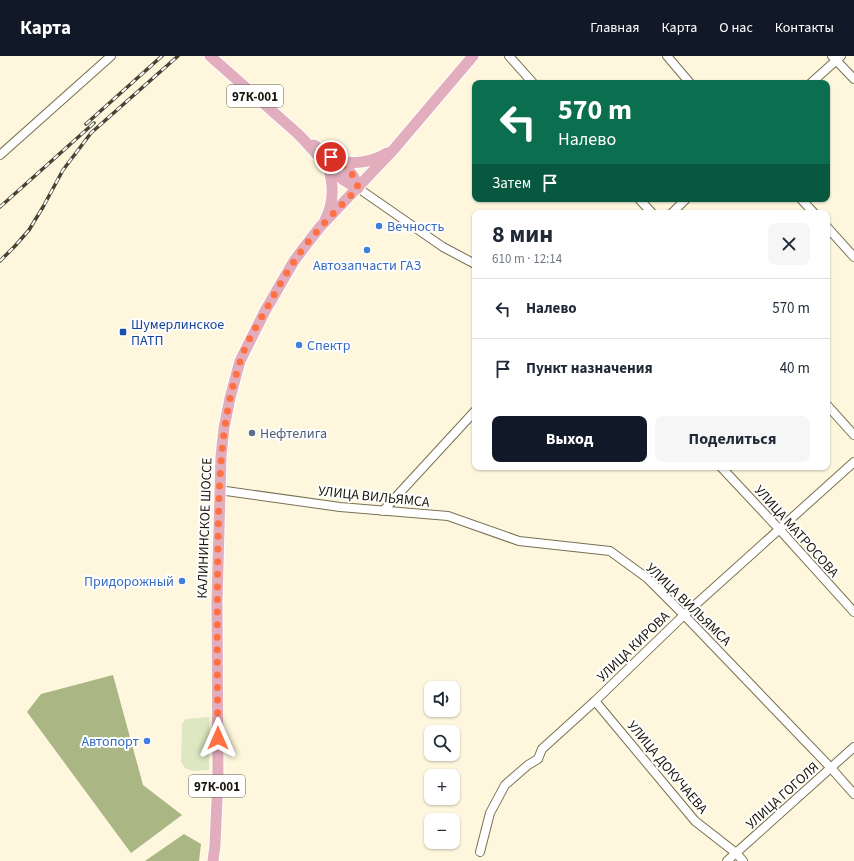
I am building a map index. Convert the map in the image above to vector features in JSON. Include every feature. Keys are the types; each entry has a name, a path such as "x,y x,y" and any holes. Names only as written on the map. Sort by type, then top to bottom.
{"main road":[{"name":"КАЛИНИНСКОЕ ШОССЕ","path":"213,861 218,777 217,602 219,490 224,428 240,361 258,324 294,262 320,227 394,149 473,56"},
{"name":"97К-001","path":"211,57 329,162 352,173 357,180 358,188"},
{"path":"329,162 364,162 382,156 394,149"},
{"name":"97К-001","path":"320,227 326,217 332,197 329,162"}],"street":[{"path":"0,155 111,56"},
{"path":"509,56 530,80"},
{"path":"667,56 687,80"},
{"path":"814,80 836,57 854,79"},
{"path":"358,188 443,247 472,262"},
{"path":"642,202 649,210"},
{"path":"675,210 683,202"},
{"path":"804,202 811,210"},
{"path":"830,230 854,257"},
{"path":"830,408 854,434"},
{"path":"383,510 472,414"},
{"name":"УЛИЦА КИРОВА","path":"480,852 490,813 505,785 528,765 538,759 542,749 595,701 684,615 854,462"},
{"name":"УЛИЦА МАТРОСОВА","path":"724,470 854,612"},
{"name":"УЛИЦА ВИЛЬЯМСА","path":"219,490 340,507 448,516 519,541 610,551 647,578 831,768 854,794"},
{"name":"УЛИЦА ДОКУЧАЕВА","path":"595,701 695,821 736,853 743,861"},
{"name":"УЛИЦА ГОГОЛЯ","path":"727,861 854,748"}],"green space":[{"path":"113,675 143,785 182,815 131,853 27,712 41,694"},
{"path":"209,717 209,770 193,771 185,768 181,762 182,724 186,719"},
{"path":"184,834 201,844 199,861 145,861"}],"railway":[{"path":"86,124 162,56"},
{"path":"0,261 29,230 63,170 91,133 178,56"},
{"path":"0,207 94,123"}],"place":[{"name":"Вечность","path":"379,226"},
{"name":"Автозапчасти ГАЗ","path":"367,250"},
{"name":"Шумерлинское ПАТП","path":"123,332"},
{"name":"Спектр","path":"299,345"},
{"name":"Нефтелига","path":"252,433"},
{"name":"Придорожный","path":"182,581"},
{"name":"Автопорт","path":"147,741"}],"route":[{"path":"218,738 217,602 219,490 224,428 240,361 265,310 306,245 320,227 358,188 357,180 352,173 331,157"}]}
